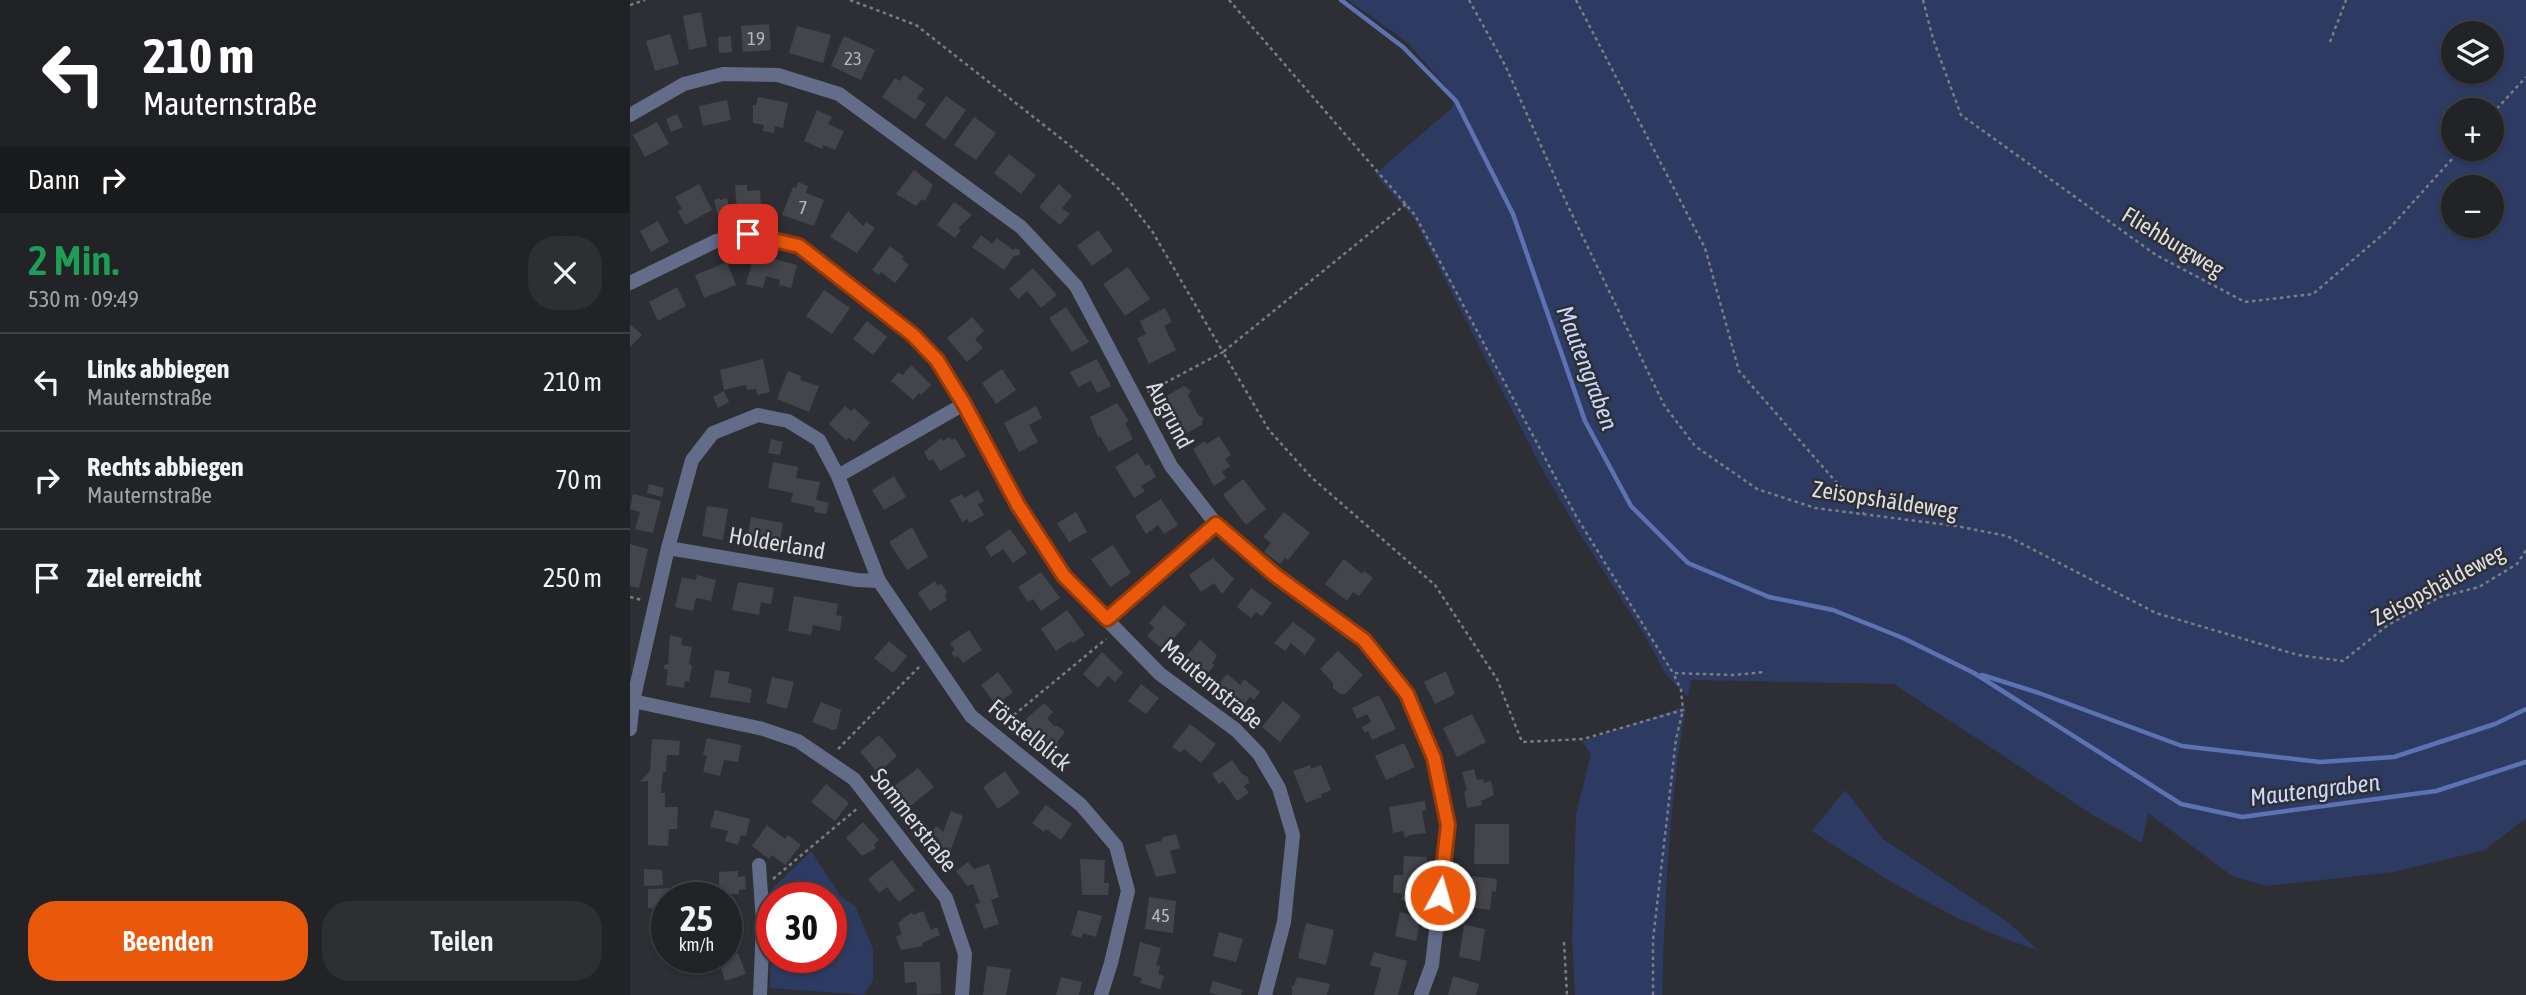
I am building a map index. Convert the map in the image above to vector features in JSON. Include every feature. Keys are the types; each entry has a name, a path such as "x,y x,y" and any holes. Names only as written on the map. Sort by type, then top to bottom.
{"street":[{"name":"Augrund","path":"630,115 684,83 723,74 778,75 839,94 1021,227 1076,286 1171,466 1216,524 1275,575 1364,640 1407,694 1434,758 1448,825 1432,965 1421,995"},
{"name":"Mauternstraße","path":"630,284 716,241 748,234 799,246 913,335 937,360 964,404 1018,505 1064,576 1160,674 1236,730 1259,754 1279,788 1293,835 1284,922 1265,995"},
{"path":"838,476 964,404"},
{"name":"Förstelblick","path":"630,729 633,701 668,548 692,460 713,433 724,428 758,415 788,421 820,440 838,476 879,581 971,716 1081,805 1116,846 1128,891 1101,995"},
{"path":"1111,625 1216,524"},
{"name":"Holderland","path":"668,548 857,580 879,581"},
{"name":"Sommerstraße","path":"633,701 764,729 798,741 854,779 946,898 965,954 962,995"},
{"path":"758,866 759,882"},
{"path":"760,995 761,973"}],"path":[{"path":"630,5 645,0"},
{"path":"850,0 916,25 1068,144 1117,187 1152,231 1269,430 1311,477 1435,585 1497,679 1522,741 1583,739 1682,710"},
{"path":"1229,0 1415,215 1576,516 1681,690 1682,710 1676,739 1653,940 1653,995"},
{"name":"Zeisopshäldeweg","path":"1469,0 1505,65 1567,204 1664,405 1695,446 1757,489 1815,508 1956,526 2007,536 2156,612 2298,655 2343,661 2388,625 2440,597 2479,587 2517,564 2526,550"},
{"path":"1576,0 1705,248 1740,371 1864,514"},
{"name":"Fliehburgweg","path":"1923,0 1933,40 1961,115 2156,255 2245,302 2313,294 2388,230 2450,161"},
{"path":"2330,42 2346,0"},
{"path":"2504,101 2526,77"},
{"path":"1136,399 1223,352 1406,205"},
{"path":"991,734 1111,625"},
{"path":"827,760 929,657"},
{"path":"1673,673 1733,675 1765,672"},
{"path":"770,882 870,798"},
{"path":"1564,942 1567,995"}],"shaded area":[{"path":"1348,0 2526,0 2526,818 2485,850 2394,872 2267,886 2232,876 2148,813 2142,843 2093,815 1894,684 1691,680 1688,697 1666,675 1540,465 1414,219 1375,174 1452,108 1454,96 1407,42"},
{"path":"1686,706 1666,886 1662,995 1575,995 1572,938 1576,814 1591,754 1582,741"},
{"path":"1845,790 1883,839 2008,922 2038,950 1978,927 1921,899 1812,831"},
{"path":"811,851 831,882 779,882"},
{"path":"847,901 855,906 873,948 873,981 864,995 770,988 770,973 847,973"}],"building":[{"path":"701,12 707,46 689,50 683,16"},
{"path":"769,24 771,50 743,52 741,26"},
{"path":"797,26 831,35 823,63 789,53"},
{"path":"670,34 679,64 655,71 646,41"},
{"path":"731,36 732,52 719,53 718,37"},
{"path":"844,36 875,50 861,80 831,66"},
{"path":"904,75 924,89 917,98 926,104 915,120 882,97 895,78 900,81"},
{"path":"946,96 966,110 945,140 925,125"},
{"path":"758,97 788,103 783,128 775,126 774,133 763,131 764,125 753,123 753,105 756,105"},
{"path":"727,100 731,120 703,126 699,106"},
{"path":"817,110 832,117 828,124 844,131 835,150 823,145 822,149 804,141"},
{"path":"677,114 683,127 671,132 666,119"},
{"path":"974,117 996,133 976,160 954,145"},
{"path":"657,122 669,144 645,157 633,135"},
{"path":"1009,154 1036,175 1021,194 994,173"},
{"path":"914,170 933,185 925,201 922,199 916,206 896,194"},
{"path":"798,182 808,186 806,193 824,200 814,226 782,215 793,187 796,188"},
{"path":"699,184 712,210 685,225 678,211 682,209 675,197"},
{"path":"1059,184 1072,196 1062,208 1070,214 1060,225 1039,207"},
{"path":"735,185 747,185 747,191 760,190 761,209 737,211"},
{"path":"727,198 730,212 717,213 714,200"},
{"path":"954,202 972,215 958,228 961,230 955,238 937,225"},
{"path":"848,211 863,226 866,222 875,228 857,253 830,237"},
{"path":"658,221 669,242 651,252 640,231"},
{"path":"1098,230 1113,251 1092,266 1077,246"},
{"path":"981,235 992,244 997,238 1013,250 1020,250 1020,255 1014,256 1004,270 972,247"},
{"path":"890,246 904,257 902,259 909,265 895,283 881,272 879,275 872,270"},
{"path":"754,254 797,265 791,288 779,285 780,280 766,276 763,288 746,284"},
{"path":"727,262 736,285 704,298 695,275"},
{"path":"1128,267 1150,299 1125,316 1103,284"},
{"path":"1033,268 1057,295 1041,308 1027,291 1018,299 1009,289"},
{"path":"677,287 686,306 658,321 649,302"},
{"path":"824,290 850,308 832,334 806,316"},
{"path":"1066,307 1089,342 1072,352 1049,318"},
{"path":"1165,308 1172,322 1164,326 1176,350 1149,364 1137,338 1146,334 1140,321"},
{"path":"972,317 984,331 975,339 983,348 967,362 947,338"},
{"path":"867,321 887,337 873,355 853,339"},
{"path":"630,324 642,335 630,347"},
{"path":"763,359 770,392 757,395 756,389 747,390 746,385 724,390 720,370"},
{"path":"1097,359 1111,386 1097,393 1091,381 1078,387 1070,372"},
{"path":"911,365 931,385 913,400 891,381 898,372 903,375"},
{"path":"1002,369 1016,390 996,404 982,383"},
{"path":"788,371 801,376 800,380 819,386 809,412 777,399"},
{"path":"1184,386 1191,391 1188,395 1198,415 1204,418 1203,424 1182,436 1163,398"},
{"path":"724,391 729,402 718,408 713,397"},
{"path":"1117,403 1129,421 1125,423 1133,439 1109,452 1100,436 1098,437 1090,417"},
{"path":"845,406 851,411 854,408 870,423 854,442 849,438 846,440 829,424"},
{"path":"1036,406 1042,418 1029,425 1038,442 1019,452 1004,423"},
{"path":"1219,436 1231,455 1225,459 1230,466 1222,472 1226,478 1214,486 1193,449"},
{"path":"949,437 952,440 955,438 966,456 940,471 933,459 929,461 924,452 941,438 943,441"},
{"path":"771,439 783,442 780,455 768,453"},
{"path":"1138,453 1146,466 1149,464 1156,477 1141,486 1145,491 1134,498 1115,467"},
{"path":"773,462 798,467 796,478 820,482 816,500 829,503 826,514 814,512 815,507 791,502 793,493 768,488"},
{"path":"894,476 906,497 884,510 872,490"},
{"path":"1243,479 1266,509 1246,525 1223,495"},
{"path":"649,484 664,488 662,497 647,493"},
{"path":"978,490 984,501 978,504 984,515 970,523 967,519 962,522 950,500 962,494 964,498"},
{"path":"633,494 661,501 653,533 635,529 640,512 630,509"},
{"path":"1161,499 1178,525 1164,534 1158,525 1146,534 1135,516"},
{"path":"707,506 728,509 723,540 702,536"},
{"path":"1076,512 1087,532 1069,542 1057,523"},
{"path":"1284,512 1310,533 1288,560 1285,558 1280,564 1264,552 1271,543 1263,537"},
{"path":"751,517 783,523 780,542 765,540 763,549 746,546"},
{"path":"912,527 928,557 907,570 889,542"},
{"path":"1010,529 1027,553 1013,563 1003,549 991,557 985,547"},
{"path":"783,540 795,542 793,554 780,552"},
{"path":"630,544 648,549 639,588 630,586"},
{"path":"1113,545 1131,573 1110,587 1091,559"},
{"path":"1213,558 1234,579 1222,594 1214,583 1201,592 1189,575"},
{"path":"1344,559 1362,574 1364,571 1373,578 1359,596 1353,592 1347,601 1325,584"},
{"path":"1041,572 1060,598 1041,611 1033,599 1028,602 1018,587"},
{"path":"697,575 716,580 711,601 696,598 693,611 675,607 682,577 696,580"},
{"path":"935,581 947,592 947,600 930,611 918,593"},
{"path":"738,582 774,588 771,604 761,602 759,615 732,610"},
{"path":"1251,588 1272,603 1262,616 1256,612 1251,618 1237,607"},
{"path":"794,596 838,604 836,615 842,616 840,631 813,625 811,635 788,631"},
{"path":"1164,605 1186,624 1164,650 1147,636 1154,628 1149,623"},
{"path":"1067,610 1085,635 1056,651 1041,629"},
{"path":"1293,622 1316,639 1305,655 1291,643 1285,651 1274,643"},
{"path":"969,630 982,650 963,663 951,652 955,650 950,643"},
{"path":"670,635 682,638 681,645 692,647 689,682 685,681 684,688 666,685 668,670 664,669 664,665 668,664"},
{"path":"1200,640 1217,655 1212,664 1215,665 1202,680 1181,663"},
{"path":"889,641 907,656 893,673 874,658"},
{"path":"1338,651 1363,675 1345,694 1340,694 1333,688 1333,683 1320,669"},
{"path":"1102,652 1123,673 1115,682 1108,676 1098,688 1083,674"},
{"path":"715,670 730,672 728,683 752,689 750,703 710,697"},
{"path":"1446,671 1455,694 1435,704 1424,682"},
{"path":"998,672 1013,692 996,705 981,685"},
{"path":"1227,674 1240,685 1244,679 1260,692 1254,700 1250,697 1241,708 1216,688"},
{"path":"772,677 794,682 787,709 766,703"},
{"path":"1141,684 1159,698 1146,714 1128,701"},
{"path":"1379,695 1396,729 1372,740 1368,731 1365,733 1362,727 1371,722 1367,714 1357,719 1352,708"},
{"path":"1283,701 1301,716 1280,742 1262,727"},
{"path":"821,702 841,710 837,729 832,730 812,722"},
{"path":"1044,703 1053,712 1047,718 1065,732 1057,742 1061,747 1051,757 1038,744 1045,737 1040,732 1032,732 1026,726 1026,719"},
{"path":"1472,714 1486,742 1457,757 1443,728"},
{"path":"1190,724 1216,744 1201,763 1184,749 1181,753 1172,747"},
{"path":"879,735 897,756 878,773 860,752"},
{"path":"707,738 741,745 738,762 724,760 720,776 703,772 707,756 703,755"},
{"path":"652,739 680,741 679,755 667,755 666,772 663,772 661,793 665,793 665,807 678,807 677,829 669,829 668,846 648,845 648,781 640,782 650,771"},
{"path":"1404,743 1415,767 1386,780 1375,756"},
{"path":"1232,760 1242,774 1248,777 1249,783 1244,786 1249,793 1237,801 1223,781 1219,784 1212,774"},
{"path":"1310,765 1311,769 1321,765 1331,790 1306,803 1293,771"},
{"path":"918,768 934,787 908,808 892,788"},
{"path":"1474,769 1477,780 1483,779 1484,783 1491,781 1494,795 1481,801 1482,805 1467,808 1464,792 1467,790 1462,772"},
{"path":"1005,771 1020,793 998,809 983,787"},
{"path":"826,784 849,803 835,821 811,802"},
{"path":"1425,801 1426,810 1422,811 1426,833 1405,838 1403,831 1393,833 1389,807"},
{"path":"1046,805 1072,824 1061,840 1032,823"},
{"path":"715,810 750,819 746,836 741,835 738,845 725,841 728,831 710,827"},
{"path":"951,811 963,816 950,852 937,847 940,841 931,831 937,826 943,832"},
{"path":"863,822 879,840 874,845 876,848 862,856 846,838"},
{"path":"1475,824 1509,824 1509,864 1474,864"},
{"path":"767,825 785,839 788,835 801,845 785,865 772,855 769,859 752,846"},
{"path":"1176,834 1180,848 1170,851 1176,873 1156,877 1145,845"},
{"path":"1404,856 1427,857 1427,880 1423,879 1421,903 1401,900 1402,894 1393,892 1394,875 1403,875"},
{"path":"1080,859 1105,860 1104,883 1109,883 1108,895 1082,895"},
{"path":"892,860 915,890 899,902 887,887 879,893 868,879"},
{"path":"968,862 974,869 989,864 999,897 991,900 999,924 984,929 975,904 980,903 973,884 967,886 956,871"},
{"path":"644,869 662,870 663,882 651,882 651,886 644,886"},
{"path":"738,871 738,877 745,876 746,889 742,890 742,882 719,882 719,872"},
{"path":"1472,876 1497,879 1496,892 1492,891 1490,910 1468,907"},
{"path":"648,889 651,889 651,908 648,908"},
{"path":"1149,897 1176,901 1173,933 1145,929"},
{"path":"1078,910 1102,916 1096,937 1083,933 1081,938 1071,935"},
{"path":"923,911 931,930 937,927 940,935 922,943 923,946 901,950 896,937 902,934 898,923 912,912 913,915"},
{"path":"1400,912 1421,917 1416,941 1395,936"},
{"path":"1306,923 1334,930 1326,965 1298,958"},
{"path":"1464,925 1485,929 1480,961 1459,957"},
{"path":"1219,932 1243,939 1236,962 1213,956"},
{"path":"1140,942 1161,948 1156,965 1160,966 1158,974 1164,976 1160,989 1140,983 1142,978 1133,976"},
{"path":"1374,952 1407,961 1398,995 1374,995 1381,968 1370,965"},
{"path":"904,962 940,962 941,994 917,995 916,982 905,983"},
{"path":"742,964 746,974 725,981 723,973 742,973"},
{"path":"987,966 1011,969 1006,995 983,995"},
{"path":"1453,976 1479,984 1476,995 1448,995"},
{"path":"1061,977 1082,982 1079,995 1056,995"},
{"path":"1297,977 1330,984 1327,995 1292,995 1292,985 1294,986"},
{"path":"1213,981 1243,990 1241,995 1217,995 1209,992"}],"waterway":[{"name":"Mautengraben","path":"1341,0 1403,47 1456,101 1513,214 1585,421 1631,506 1688,563 1769,597 1833,610 1903,638 1974,673 2181,804 2242,817 2436,791 2526,762"},
{"name":"Mautengraben","path":"1982,675 2039,693 2182,746 2320,762 2394,757 2495,724 2526,709"}],"route":[{"path":"748,234 799,246 913,335 937,360 964,404 1018,505 1064,576 1107,619 1216,524 1275,575 1364,640 1407,694 1434,758 1448,825 1440,895"}]}
